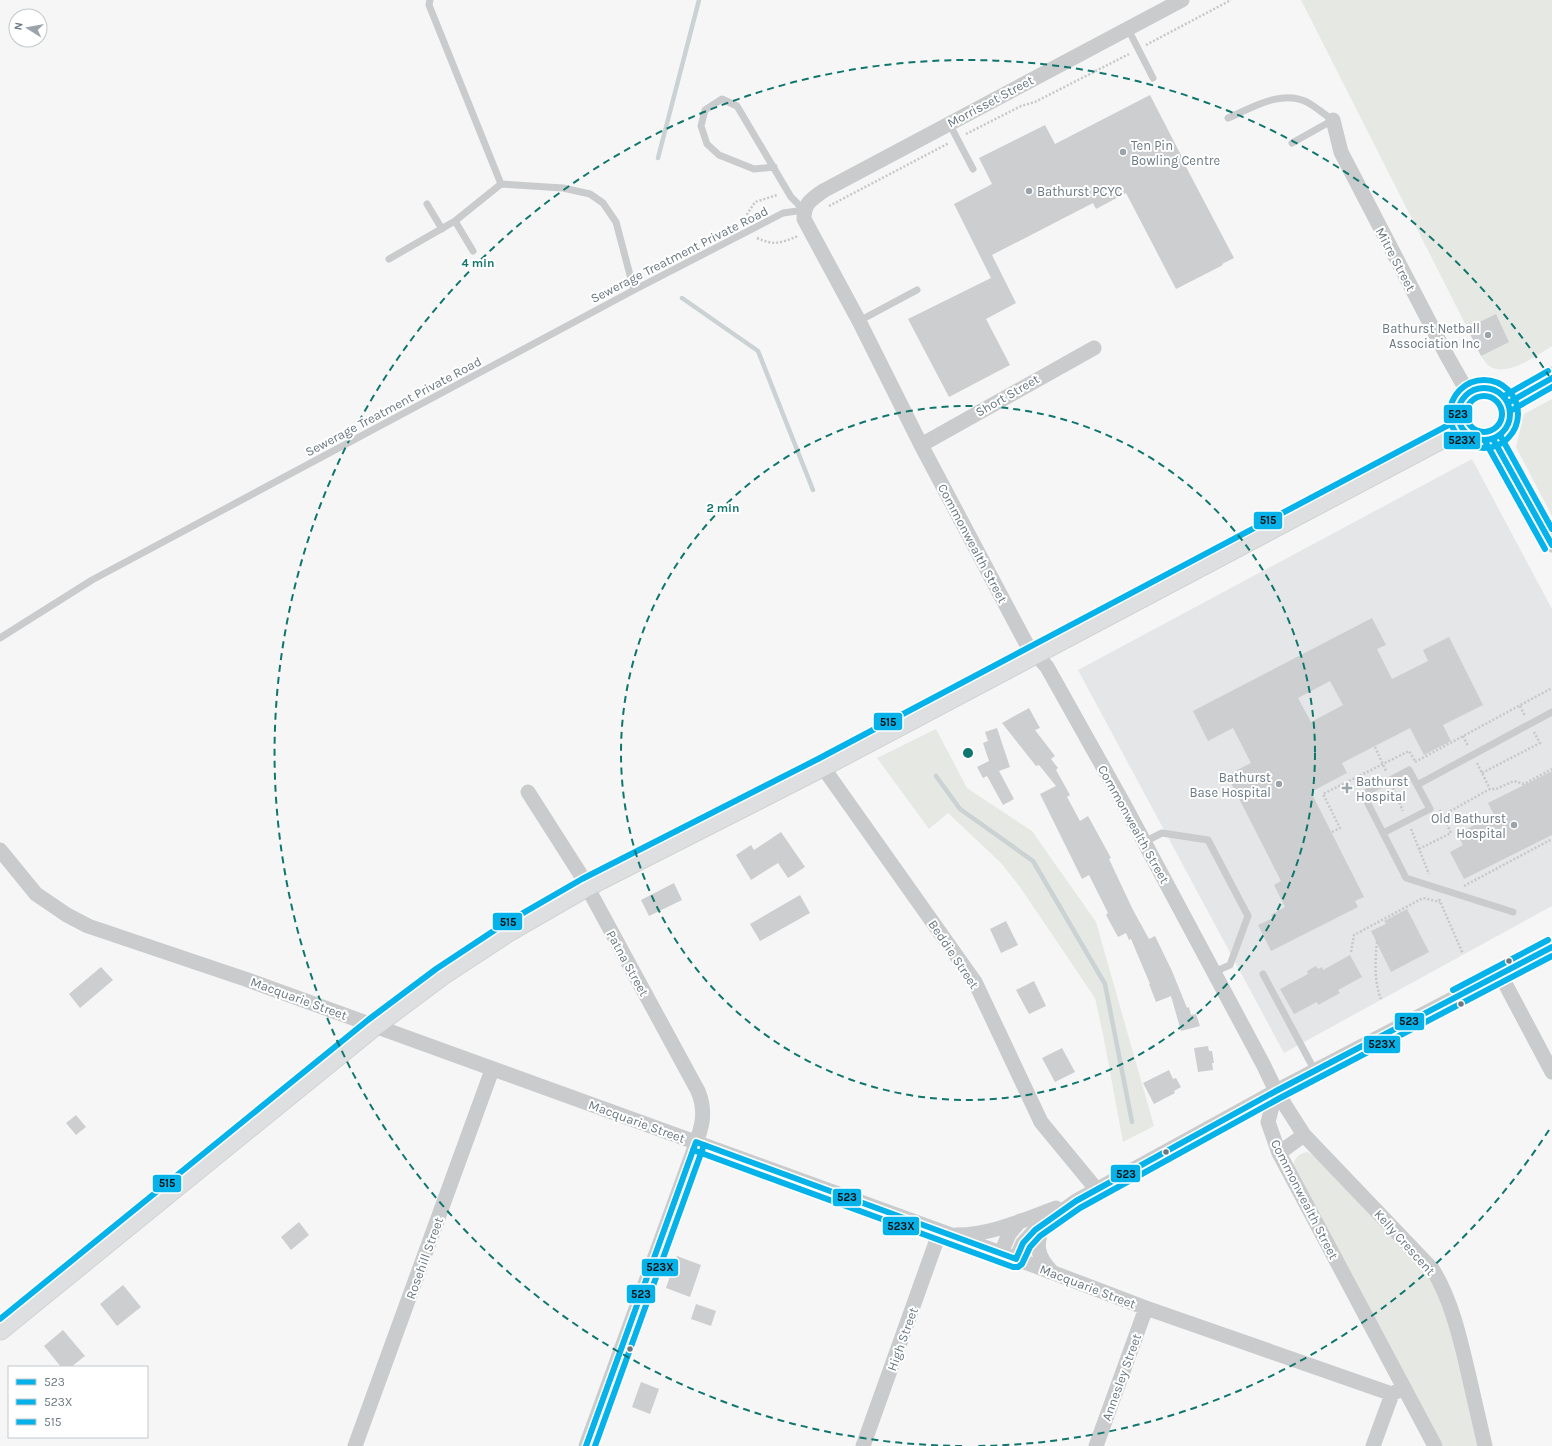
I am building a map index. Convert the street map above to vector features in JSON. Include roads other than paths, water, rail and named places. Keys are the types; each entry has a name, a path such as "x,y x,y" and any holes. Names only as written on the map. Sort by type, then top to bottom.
{"main road":[{"path":"1508,403 1552,378"},
{"path":"1483,388 1498,392 1504,396 1510,410 1509,424 1499,436 1493,439 1479,440 1472,437 1462,427 1459,420 1460,406 1468,393 1483,388"},
{"path":"0,1329 373,1026 441,975 502,935 586,886 822,766 1036,654 1462,427"}],"street":[{"name":"Morrisset Street","path":"806,220 809,202 823,191 1182,0"},
{"name":"Mitre Street","path":"1333,120 1341,152 1446,354 1468,393"},
{"name":"Commonwealth Street","path":"806,220 859,321 921,445 1026,643 1047,667 1144,842 1263,1064 1276,1091 1268,1122 1279,1153 1398,1391 1435,1446"},
{"name":"Short Street","path":"921,445 1094,348"},
{"path":"1493,439 1552,545"},
{"name":"Beddie Street","path":"822,766 975,982 1041,1122 1097,1190"},
{"name":"Patna Street","path":"528,792 579,872 698,1092 704,1114 696,1142 586,1446"},
{"name":"Macquarie Street","path":"0,850 36,894 48,904 88,926 248,980 492,1070 696,1142 1001,1253 1146,1308 1398,1391"},
{"path":"1016,1259 1028,1236 1076,1201 1276,1091 1552,947"},
{"path":"1500,974 1552,1072"},
{"name":"Rosehill Street","path":"355,1446 492,1070"},
{"name":"Kelly Crescent","path":"1276,1091 1304,1135 1433,1270 1447,1296 1454,1317 1485,1446"},
{"path":"1279,1153 1304,1135"},
{"path":"945,1233 981,1233 1076,1201"},
{"path":"1001,1253 1009,1234 1020,1221"},
{"path":"1044,1223 1038,1238 1038,1252 1052,1272"},
{"name":"High Street","path":"863,1446 945,1233"},
{"name":"Annesley Street","path":"1096,1446 1146,1308"},
{"path":"1373,1446 1398,1391"}],"lane":[{"path":"430,0 429,5 501,184"},
{"path":"1128,29 1154,78"},
{"path":"1228,118 1278,97 1295,98 1307,102 1333,120 1292,143"},
{"path":"774,167 754,169 719,155 707,144 701,126 705,110 722,99 737,106 774,167 791,197 806,220"},
{"path":"949,123 973,169"},
{"path":"389,259 455,221 501,184 563,188 590,194 603,203 616,222 634,290"},
{"path":"427,204 442,229"},
{"name":"Sewerage Treatment Private Road","path":"0,638 92,580 634,290 783,213 806,220"},
{"path":"455,221 473,251"},
{"path":"859,321 917,290"},
{"path":"1417,784 1552,712"},
{"path":"1383,833 1430,809 1409,770 1363,794 1406,878 1513,912"},
{"path":"1144,842 1162,833 1208,840 1212,847 1248,916 1230,965 1214,972"},
{"path":"1263,974 1315,1071"}],"waterway":[{"path":"658,158 699,0"},
{"path":"682,298 758,351 813,490"},
{"path":"936,776 960,809 1033,861 1105,984 1132,1122"}],"place":[{"name":"Ten Pin Bowling Centre","path":"1123,152"},
{"name":"Bathurst PCYC","path":"1029,191"},
{"name":"Bathurst Netball Association Inc","path":"1488,335"},
{"name":"Bathurst Base Hospital","path":"1279,784"},
{"name":"Bathurst Hospital","path":"1347,788"},
{"name":"Old Bathurst Hospital","path":"1514,825"}]}
